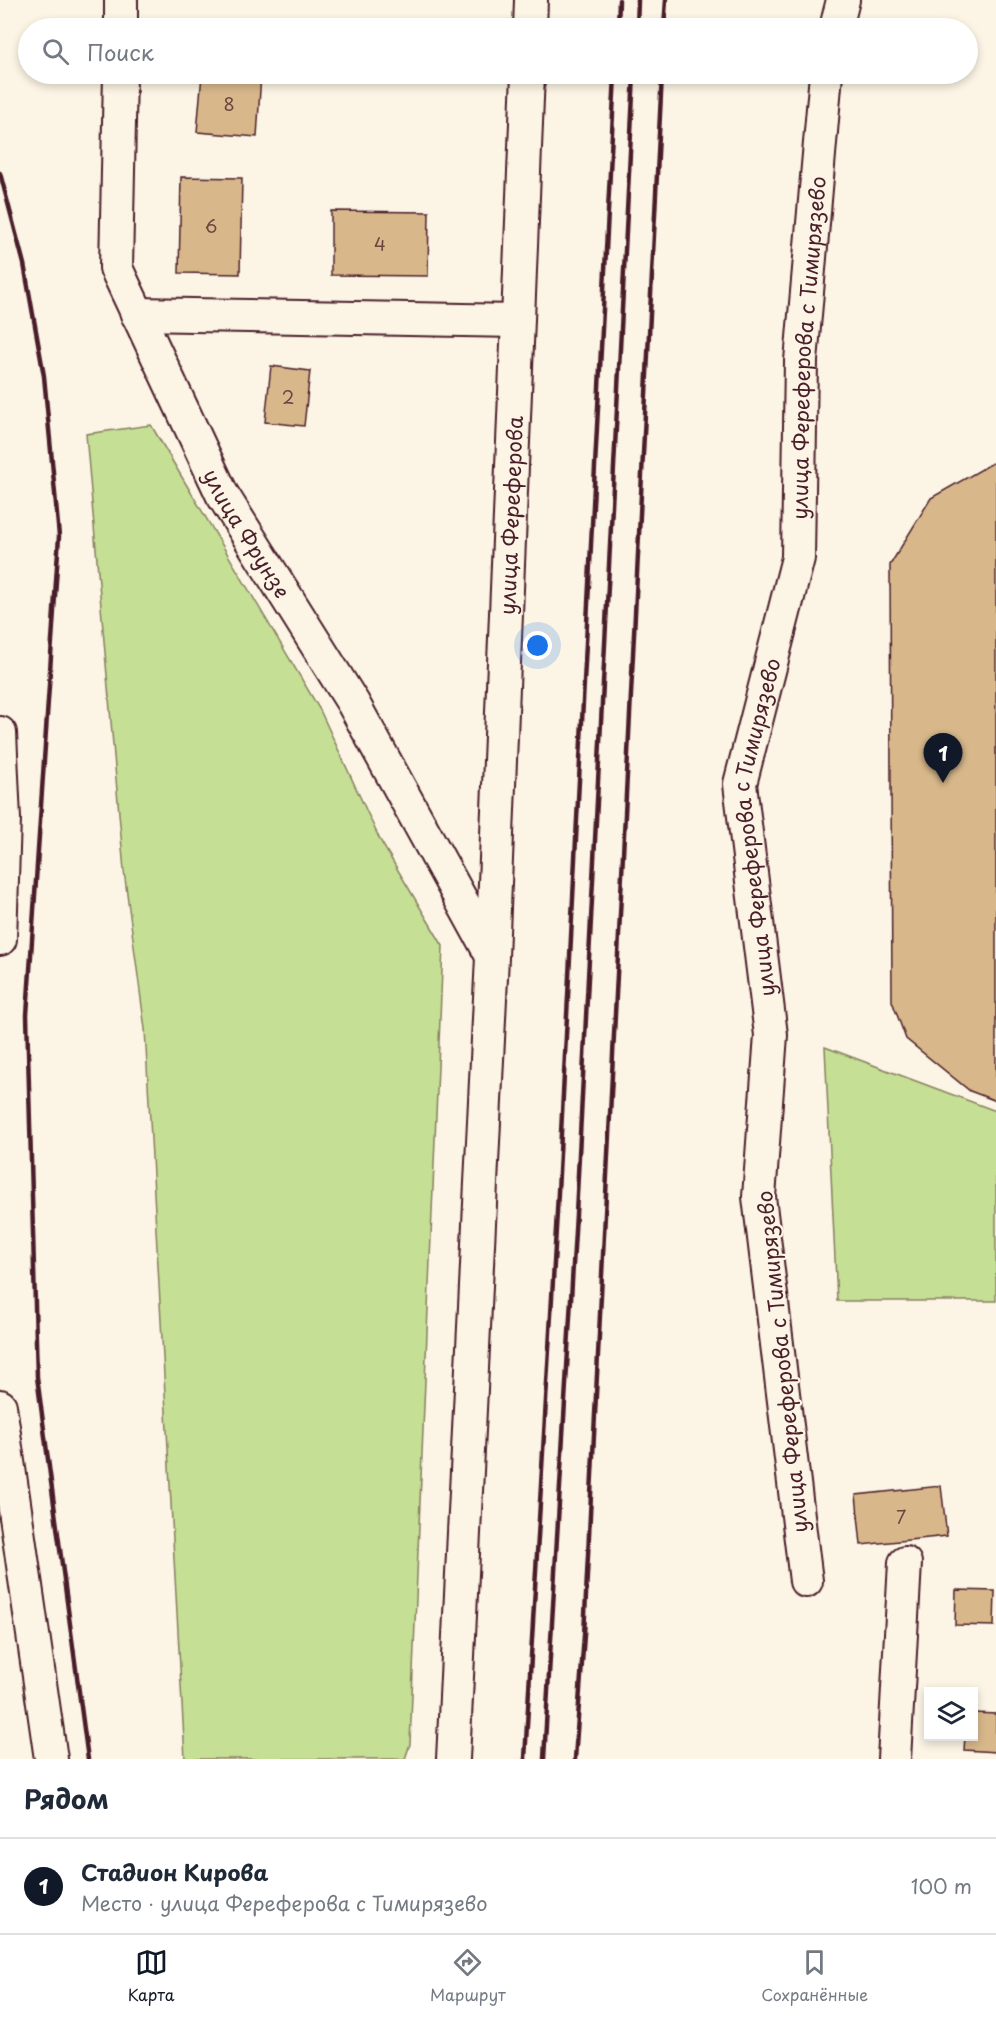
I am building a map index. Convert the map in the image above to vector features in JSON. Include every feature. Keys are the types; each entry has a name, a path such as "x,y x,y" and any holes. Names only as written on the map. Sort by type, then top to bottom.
{"street":[{"path":"121,0 121,18"},
{"path":"530,18 531,0"},
{"path":"838,18 843,0"},
{"name":"улица Фрунзе","path":"120,84 116,267 222,494 353,703 492,957"},
{"name":"улица Фереферова","path":"453,1759 492,957 528,84"},
{"name":"улица Фереферова с Тимирязево","path":"806,1581 759,1197 771,1035 740,784 798,558 801,361 825,84"},
{"path":"137,314 517,321"},
{"path":"0,733 4,819 0,939"},
{"path":"0,1407 51,1759"},
{"path":"894,1759 905,1563"}],"green space":[{"path":"151,425 320,710 380,840 443,946 410,1744 405,1759 185,1759 145,1029 124,871 86,434"},
{"path":"825,1047 996,1111 996,1301 837,1301"}],"building":[{"path":"201,84 260,84 257,137 197,132"},
{"path":"181,177 242,178 240,274 179,273"},
{"path":"331,211 429,212 428,276 331,275"},
{"path":"271,366 310,371 304,426 265,422"},
{"path":"996,461 996,1101 970,1091 906,1039 892,1001 890,565 931,498"},
{"path":"941,1486 947,1536 861,1545 856,1495"},
{"path":"956,1590 995,1591 994,1626 955,1625"},
{"path":"978,1713 996,1714 996,1752 964,1750 965,1741 978,1741"}],"railway":[{"path":"618,18 619,0"},
{"path":"637,18 638,0"},
{"path":"665,18 666,0"},
{"path":"525,1759 557,1212 614,84"},
{"path":"544,1759 576,1214 633,84"},
{"path":"575,1759 584,1635 662,84"},
{"path":"0,173 24,264 44,376 59,536 27,1015 37,1377 88,1759"}],"place":[{"name":"Стадион Кирова","path":"943,783"}]}
